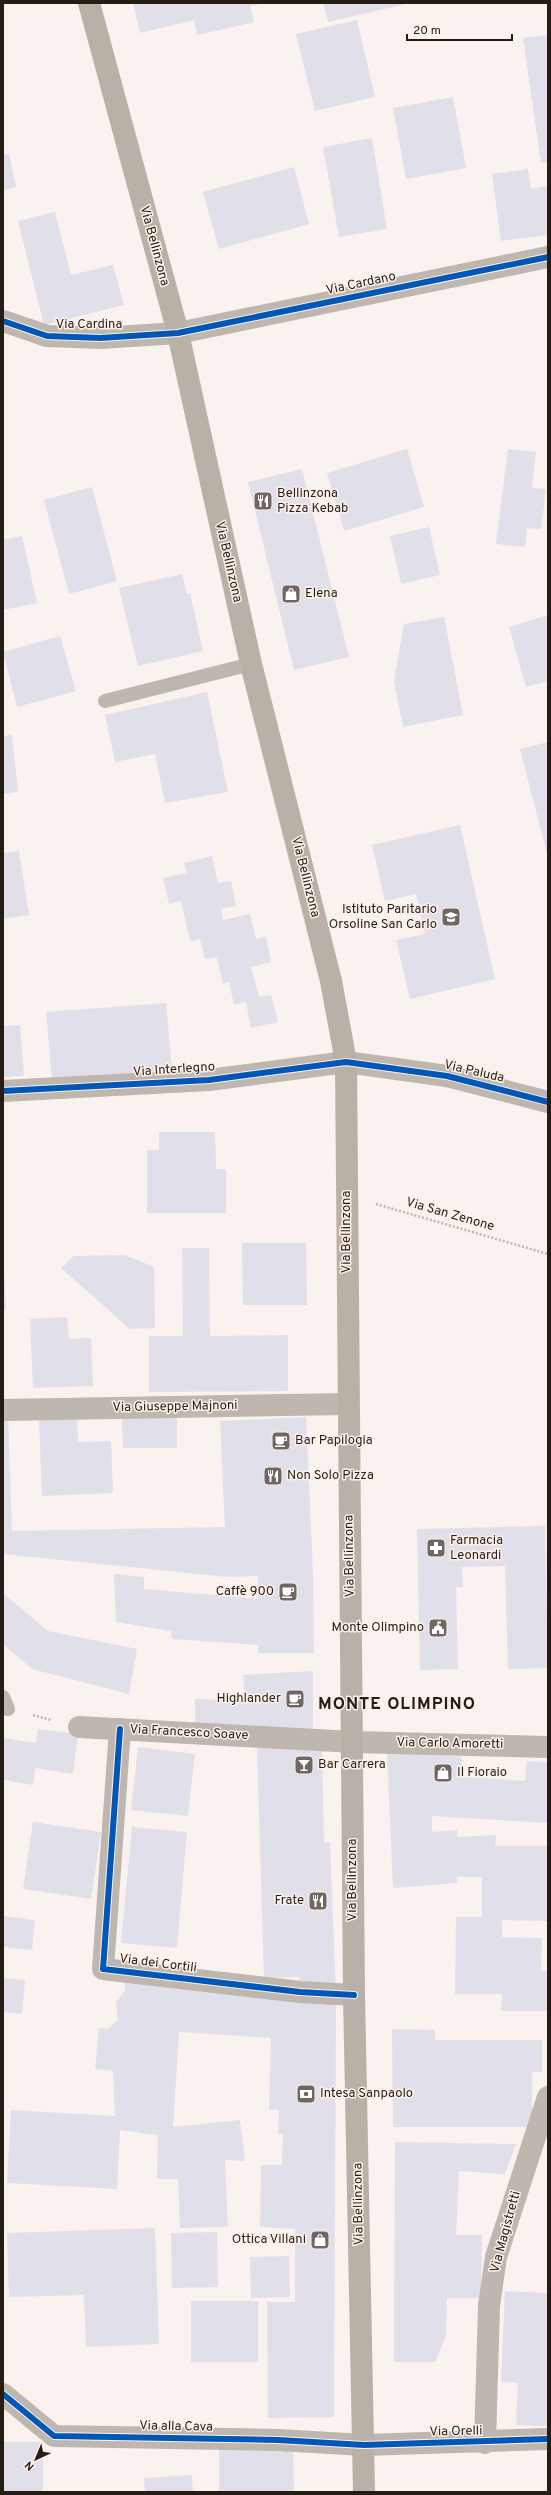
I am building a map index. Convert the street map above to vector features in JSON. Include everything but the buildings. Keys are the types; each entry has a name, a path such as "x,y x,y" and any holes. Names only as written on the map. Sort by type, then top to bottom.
{"main road":[{"name":"Via Bellinzona","path":"89,3 178,333 251,664 331,981 346,1062 354,1996 364,2492"}],"street":[{"name":"Via Cardano","path":"178,333 548,257"},
{"name":"Via Cardina","path":"3,321 47,336 100,338 178,333"},
{"name":"Via Interlegno","path":"3,1091 209,1080 346,1062"},
{"name":"Via Paluda","path":"346,1062 447,1076 548,1102"},
{"name":"Via Giuseppe Majnoni","path":"3,1410 348,1404"},
{"name":"Via Francesco Soave","path":"79,1727 353,1742"},
{"name":"Via dei Cortili","path":"120,1729 104,1969 300,1992 354,1996"},
{"name":"Via Carlo Amoretti","path":"353,1742 548,1747"},
{"name":"Via Magistretti","path":"485,2443 489,2306 496,2257 548,2097"},
{"name":"Via alla Cava","path":"3,2394 54,2436 278,2440 364,2445"},
{"name":"Via Orelli","path":"364,2445 485,2443 548,2439"}],"lane":[{"path":"105,700 251,664"}],"path":[{"path":"6,1703 79,1727"}],"cycle path":[{"path":"3,321 47,336 100,338 178,333 548,257"},
{"path":"3,1091 209,1080 346,1062 447,1076 548,1102"},
{"path":"120,1729 103,1969 300,1992 354,1995"},
{"path":"3,2394 54,2436 278,2440 364,2445 548,2439"}],"place":[{"name":"Bellinzona Pizza Kebab","path":"263,501"},
{"name":"Elena","path":"291,594"},
{"name":"Istituto Paritario Orsoline San Carlo","path":"451,917"},
{"name":"Bar Papilogia","path":"281,1441"},
{"name":"Non Solo Pizza","path":"273,1476"},
{"name":"Farmacia Leonardi","path":"436,1548"},
{"name":"Caffè 900","path":"288,1592"},
{"name":"Monte Olimpino","path":"438,1628"},
{"name":"Highlander","path":"295,1699"},
{"name":"Bar Carrera","path":"304,1765"},
{"name":"Il Fioraio","path":"443,1773"},
{"name":"Frate","path":"318,1901"},
{"name":"Intesa Sanpaolo","path":"306,2094"},
{"name":"Ottica Villani","path":"320,2240"}],"district":[{"name":"MONTE OLIMPINO","path":"397,1705"}]}
